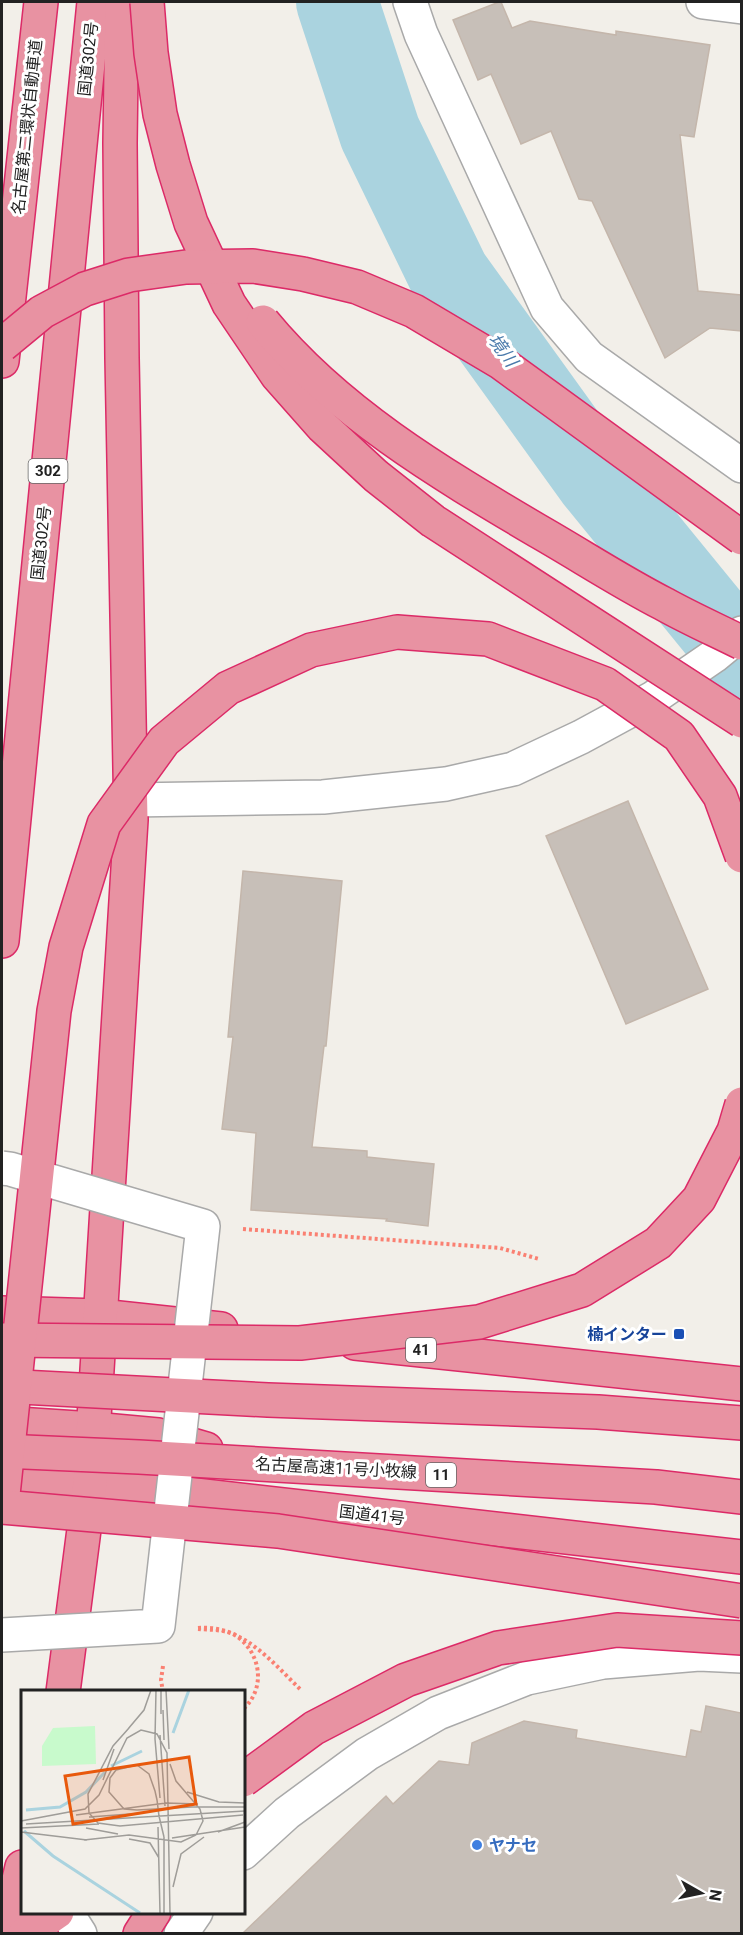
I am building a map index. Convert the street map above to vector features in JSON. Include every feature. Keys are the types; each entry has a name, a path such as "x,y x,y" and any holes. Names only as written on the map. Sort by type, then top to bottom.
{"highway":[{"name":"名古屋第二環状自動車道","path":"2,361 41,2"},
{"name":"国道302号","path":"2,941 94,2"},
{"path":"64,1690 90,1483 131,820 122,358 120,143 122,2"},
{"path":"147,2 151,53 160,114 191,223 229,304 277,375 323,427 375,476 433,521 741,721"},
{"path":"173,165 196,222 243,298 286,351 337,398 399,444 471,492 662,604 728,650"},
{"path":"2,345 42,312 85,289 129,275 186,267 253,266 303,274 357,287 414,311 500,362 741,538"},
{"path":"741,856 720,796 680,736 605,684 488,639 397,632 310,651 228,688 164,741 104,824 66,947 54,1011 2,1506 278,1531 741,1601"},
{"path":"2,1340 300,1343 479,1322 582,1290 658,1243 699,1199 734,1131 741,1104"},
{"name":"41","path":"2,1313 100,1316 741,1384"},
{"path":"2,1386 268,1400 598,1412 741,1423"},
{"path":"2,1423 158,1435 204,1448 340,1511"},
{"name":"名古屋高速11号小牧線","path":"2,1451 656,1487 741,1497"},
{"name":"国道41号","path":"2,1477 90,1483 741,1557"},
{"path":"247,1779 314,1728 406,1680 498,1648 617,1630 741,1638"},
{"path":"6,1934 21,1872"},
{"path":"25,1934 54,1914"},
{"path":"140,1934 153,1914"}],"street":[{"path":"410,2 421,34 547,308 589,357 741,466"},
{"path":"703,2 741,7"},
{"path":"130,800 323,797 446,784 513,769 581,737 654,698 728,650 741,633"},
{"path":"2,1168 203,1226 158,1626 2,1635"},
{"path":"244,1852 287,1813 367,1754 438,1713 527,1678 603,1662 699,1654 741,1656"},
{"path":"67,1914 80,1934"},
{"path":"181,1934 195,1914"}],"path":[{"path":"203,1226 500,1248 543,1260"},
{"path":"158,1626 221,1631 238,1636 254,1656 258,1668 258,1681 249,1704 244,1708"},
{"path":"191,1629 222,1629 236,1634 268,1657 309,1697"}],"building":[{"path":"499,2 512,28 530,21 616,35 616,31 710,45 694,137 680,135 698,291 741,295 741,331 710,328 665,358 592,201 579,199 551,131 521,144 491,74 478,80 453,20"},
{"path":"628,801 708,989 626,1024 546,836"},
{"path":"243,871 342,881 326,1046 324,1046 312,1147 367,1151 367,1157 434,1164 428,1226 386,1221 387,1219 251,1210 256,1133 222,1129 233,1037 228,1037"},
{"path":"706,1706 741,1713 741,1934 242,1934 386,1796 393,1804 439,1761 469,1765 472,1743 524,1721 577,1730 576,1738 686,1757 691,1730 701,1732"}],"waterway":[{"name":"境川","path":"337,2 380,133 449,275 596,479 742,658"}],"place":[{"name":"楠インター","path":"679,1334"},
{"name":"ヤナセ","path":"477,1845"}]}
